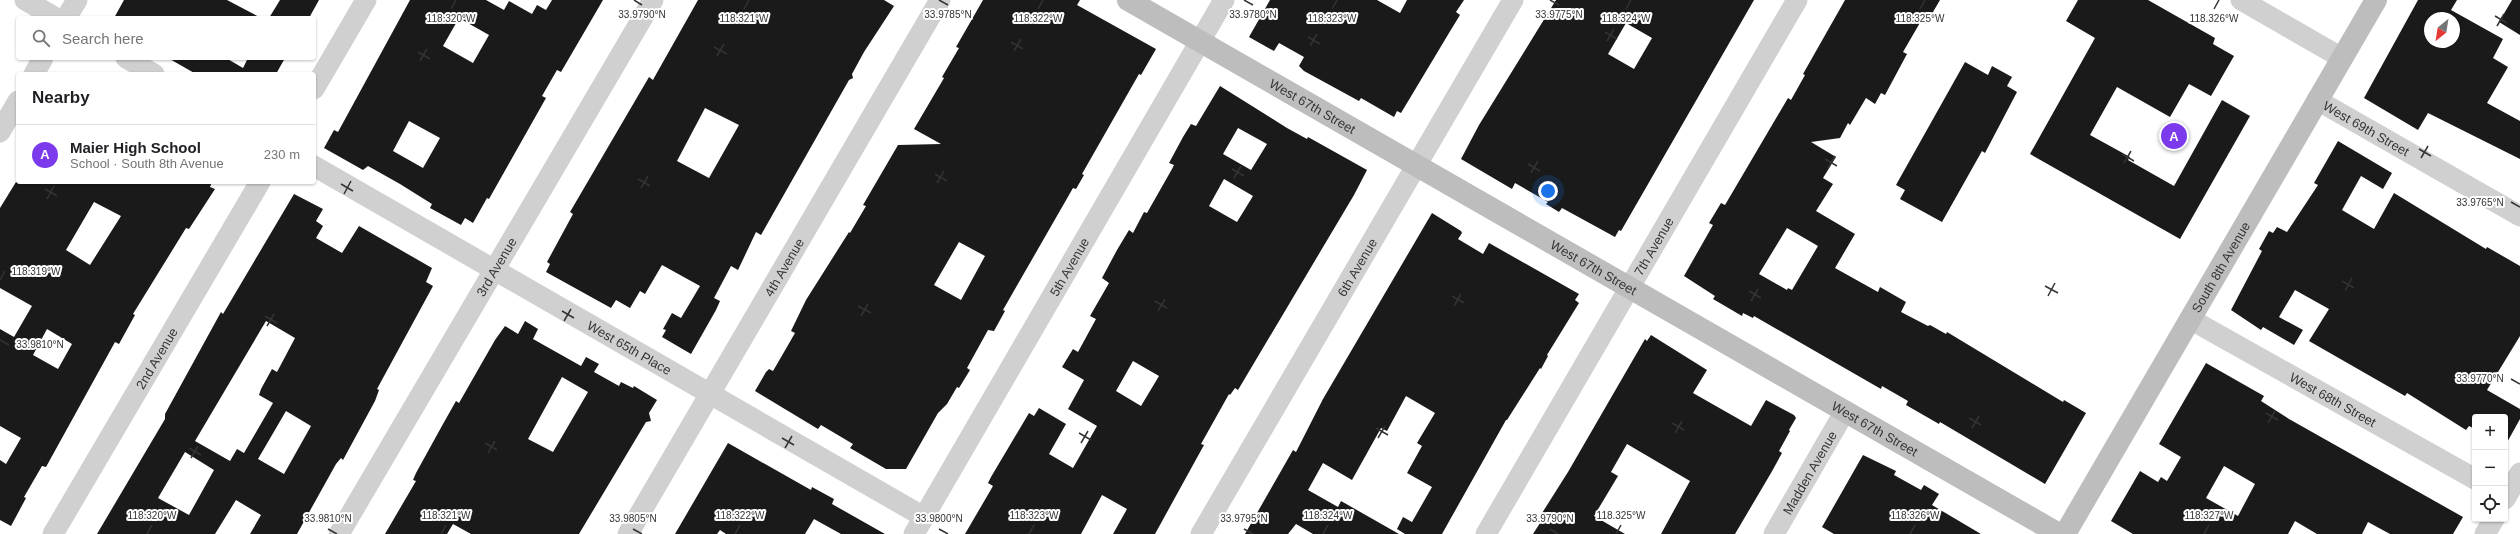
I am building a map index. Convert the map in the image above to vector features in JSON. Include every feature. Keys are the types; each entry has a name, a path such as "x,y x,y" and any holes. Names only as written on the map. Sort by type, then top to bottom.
{"street":[{"path":"25,0 53,16"},
{"path":"67,16 77,0"},
{"path":"316,86 366,0"},
{"name":"3rd Avenue","path":"339,534 652,0"},
{"name":"4th Avenue","path":"628,534 940,0"},
{"name":"West 67th Street","path":"1128,0 2059,534"},
{"name":"5th Avenue","path":"919,525 1224,0"},
{"name":"6th Avenue","path":"1200,534 1513,0"},
{"name":"7th Avenue","path":"1486,534 1797,0"},
{"path":"2241,0 2342,58"},
{"name":"South 8th Avenue","path":"2065,534 2376,0"},
{"path":"35,72 42,60"},
{"path":"130,60 150,72"},
{"name":"West 69th Street","path":"2317,100 2520,216"},
{"path":"0,132 16,104"},
{"name":"West 65th Place","path":"316,167 709,393 919,525"},
{"name":"2nd Avenue","path":"53,534 259,184"},
{"name":"West 68th Street","path":"2190,319 2472,477"},
{"name":"Madden Avenue","path":"1774,534 1845,410"},
{"path":"2508,492 2520,473"},
{"path":"2485,534 2492,522"}],"building":[{"path":"124,0 227,0 257,16 115,16"},
{"path":"280,0 319,0 310,16 270,16"},
{"path":"410,0 486,0 504,10 509,1 532,14 537,5 546,10 552,0 603,0 561,72 557,70 542,96 546,98 489,199 487,198 473,223 465,218 461,225 430,208 432,204 368,166 363,170 324,148 334,130 338,132","holes":["459,18 489,35 473,63 443,46","409,121 440,138 423,168 393,151"]},
{"path":"698,0 884,0 894,6 864,52 852,74 853,78 849,80 761,235 756,232 738,270 731,266 714,298 720,301 716,310 691,354 662,337 666,330 663,329 672,313 681,318 700,286 662,265 645,294 640,291 630,308 616,300 611,308 546,272 550,264 547,262 573,214 570,212 649,77 653,80","holes":["705,108 739,125 709,178 677,161"]},
{"path":"983,0 1080,0 1077,5 1156,49 1141,75 1139,74 1082,174 1084,175 1076,189 1073,188 1003,310 1005,311 994,331 988,330 967,368 970,370 959,388 957,387 947,404 938,413 906,469 886,469 850,448 853,444 821,425 818,429 755,391 766,372 769,369 773,371 780,359 795,333 791,331 806,300 849,232 850,233 866,206 863,205 898,145 941,144 914,129 944,78 942,77 959,48 956,47","holes":["959,242 985,256 961,300 934,285"]},
{"path":"1270,0 1377,0 1400,13 1407,0 1464,0 1456,12 1460,15 1401,113 1397,111 1394,117 1361,98 1359,101 1304,71 1299,66 1304,57 1279,43 1274,51 1249,37"},
{"path":"1556,0 1754,0 1621,231 1619,230 1615,237 1562,208 1559,212 1546,204 1548,202 1515,183 1512,189 1461,159 1479,125","holes":["1626,23 1652,38 1634,69 1608,54"]},
{"path":"1845,0 1940,0 1926,24 1921,21 1903,52 1907,54 1885,95 1881,93 1875,104 1866,98 1850,125 1848,123 1840,138 1811,142 1836,157 1823,178 1833,184 1816,211 1855,234 1835,268 1878,292 1880,287 1906,302 1901,312 1946,334 1947,332 2063,402 2064,400 2086,413 2045,484 1940,422 1939,424 1906,405 1908,401 1882,386 1881,389 1754,316 1753,318 1743,313 1742,316 1713,299 1715,296 1684,276 1713,225 1709,223 1721,203 1725,205 1788,98 1791,100 1805,75 1803,74","holes":["1787,228 1818,246 1792,290 1788,288 1787,290 1759,274"]},
{"path":"2078,0 2148,0 2215,38 2213,44 2234,56 2211,96 2189,84 2170,117 2117,87 2090,135 2130,157 2128,160 2174,186 2222,100 2250,116 2180,239 2030,154 2095,38 2066,21"},
{"path":"2418,0 2457,0 2451,10 2455,12 2424,12 2424,48 2460,48 2460,15 2503,39 2493,58 2508,67 2487,103 2520,121 2520,159 2428,113 2418,130 2364,98"},
{"path":"2512,0 2520,0 2520,35 2499,22"},
{"path":"172,60 229,60 243,68 247,60 284,60 277,72 192,72"},
{"path":"1965,62 1988,75 1992,66 2012,77 2007,86 2017,92 1985,153 1982,151 1942,222 1900,199 1905,190 1896,185"},
{"path":"1220,86 1287,128 1307,139 1308,137 1367,170 1354,195 1238,390 1235,388 1230,395 1229,394 1201,444 1204,445 1155,534 1113,534 1127,509 1102,495 1081,534 965,534 993,486 988,483 991,477 1029,413 1034,416 1039,408 1066,424 1049,454 1073,468 1097,426 1068,409 1084,380 1062,367 1073,349 1078,352 1096,319 1090,316 1109,283 1102,278 1117,250 1129,230 1133,233 1144,212 1147,213 1174,165 1169,163 1183,137 1191,124 1196,126","holes":["1238,128 1267,144 1251,170 1223,154","1224,179 1253,196 1237,222 1209,206","1133,361 1159,376 1141,406 1116,391"]},
{"path":"2338,141 2392,173 2383,189 2361,176 2342,210 2374,229 2394,193 2486,249 2487,247 2520,266 2520,336 2487,390 2520,409 2520,419 2508,441 2508,414 2472,414 2472,428 2469,426 2466,430 2407,393 2405,396 2309,341 2329,309 2295,290 2279,317 2303,330 2294,345 2263,327 2261,330 2231,310 2262,251 2259,249 2269,231 2273,233 2277,227 2287,232 2318,185 2314,183"},
{"path":"16,182 16,184 211,184 210,187 215,189 189,229 186,228 133,314 135,315 119,344 115,342 46,467 42,466 24,497 26,498 11,526 0,520 0,460 6,464 21,438 0,426 0,329 14,337 32,306 0,288 0,208","holes":["94,202 121,216 90,265 66,250","47,329 72,344 58,369 33,355"]},
{"path":"294,194 323,209 316,221 323,226 316,238 342,253 359,226 432,268 426,282 433,286 377,389 379,390 375,401 343,460 341,458 336,464 297,534 250,534 261,515 236,500 215,534 97,534 165,419 165,414 221,312 223,314","holes":["266,321 295,338 277,372 272,369 261,389 259,395 273,403 244,453 237,449 230,461 195,441","286,411 311,426 284,474 258,459","185,452 214,470 189,515 158,498"]},
{"path":"1432,213 1461,231 1462,233 1458,239 1483,254 1489,243 1579,294 1575,300 1579,303 1547,355 1548,356 1541,369 1540,368 1506,420 1442,534 1405,534 1397,529 1403,517 1412,522 1432,487 1407,473 1422,446 1417,443 1435,413 1406,396 1387,431 1381,428 1352,480 1323,463 1308,490 1338,507 1341,501 1399,534 1313,534 1296,524 1288,534 1245,534 1293,450 1296,452 1323,399"},
{"path":"525,321 538,329 533,339 581,366 586,357 599,364 594,372 619,386 621,382 633,388 634,386 657,400 649,413 651,421 646,422 579,534 471,534 453,524 447,534 385,534 416,481 413,480 416,473 456,401 459,403 495,340 505,326 518,334","holes":["562,377 588,392 553,452 528,439"]},
{"path":"1651,335 1707,370 1693,393 1751,426 1766,400 1794,415 1796,418 1779,451 1782,453 1735,534 1661,534 1690,481 1627,444 1611,472 1618,476 1594,516 1625,534 1533,534 1540,523 1537,521 1568,472 1645,339 1647,341"},
{"path":"2206,363 2264,396 2261,401 2289,419 2463,517 2453,534 2390,534 2368,522 2362,534 2317,534 2295,521 2288,534 2133,534 2111,521 2140,471 2158,482 2161,477 2167,481 2181,457 2159,444","holes":["2224,466 2255,484 2238,516 2206,498"]},
{"path":"728,443 811,490 812,487 834,499 832,504 885,534 841,534 814,519 805,534 726,534 720,530 717,534 675,534"},
{"path":"1863,455 1896,471 1894,475 1921,490 1924,485 1939,494 1932,505 1981,534 1834,534 1822,527"}],"place":[{"name":"Maier High School","path":"2174,136"}]}
